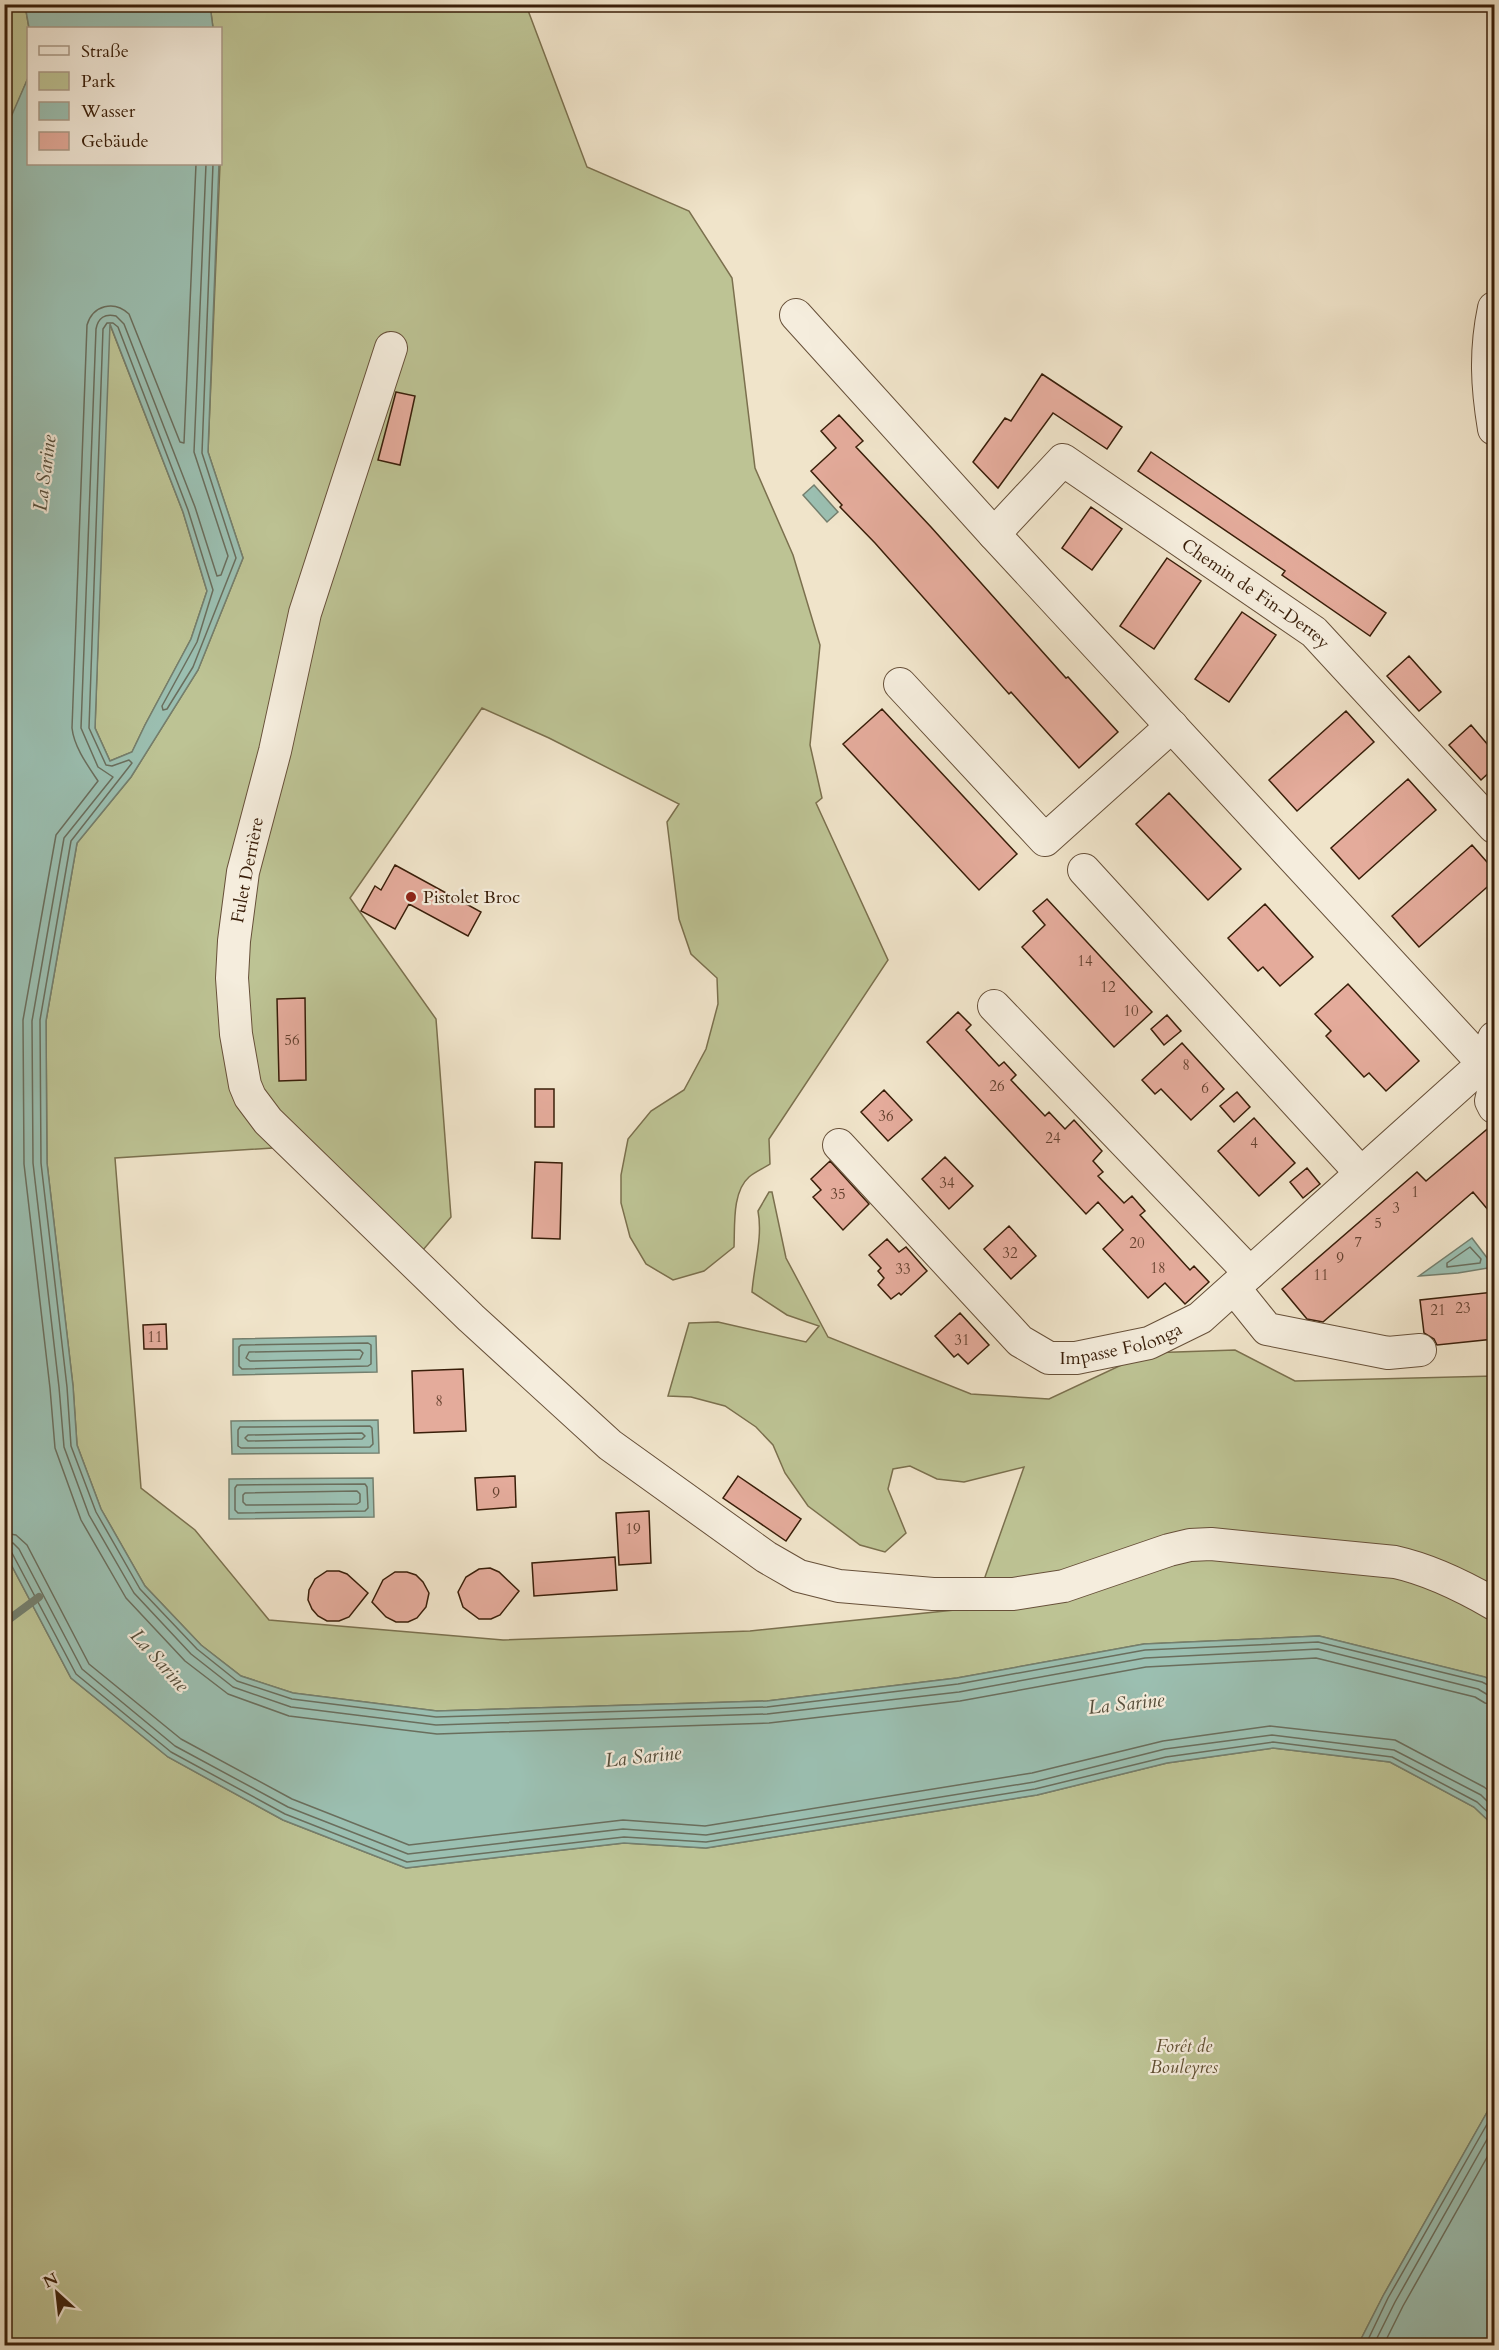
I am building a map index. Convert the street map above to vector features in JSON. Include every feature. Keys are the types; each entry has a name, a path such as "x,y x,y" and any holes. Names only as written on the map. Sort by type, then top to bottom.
{"street":[{"path":"1494,308 1488,335 1487,390 1494,429"},
{"path":"796,315 994,534 1492,1066 1491,1101 1494,1107"},
{"name":"Fulet Derrière","path":"391,348 305,613 275,752 243,872 234,941 232,978 234,1012 244,1086 268,1121 471,1318 610,1445 785,1570 814,1581 839,1586 933,1594 1013,1594 1039,1591 1075,1582 1169,1550 1190,1545 1211,1544 1395,1562 1444,1578 1494,1604"},
{"name":"Chemin de Fin-Derrey","path":"994,534 1063,460 1314,632 1494,827"},
{"path":"900,684 1045,840 1172,726"},
{"path":"1084,870 1360,1172"},
{"path":"994,1006 1242,1281 1266,1329 1388,1353 1419,1350"},
{"name":"Impasse Folonga","path":"839,1145 1020,1341 1049,1358 1076,1358 1149,1343 1200,1318 1360,1172 1492,1066"}],"green space":[{"path":"5,5 25,5 29,27 27,27 27,80 5,133"},
{"path":"210,5 526,5 587,167 689,211 732,278 755,468 793,555 820,645 810,745 822,798 816,803 888,960 769,1139 770,1164 751,1175 744,1183 737,1200 734,1247 704,1271 673,1280 646,1264 630,1237 621,1203 621,1175 628,1139 651,1111 684,1090 706,1049 718,1004 717,978 691,954 679,919 667,822 679,804 549,738 482,708 350,898 436,1019 451,1217 412,1263 288,1147 115,1158 141,1488 195,1530 269,1620 503,1640 750,1631 974,1608 1024,1467 964,1482 937,1479 910,1466 893,1469 888,1489 906,1533 885,1552 860,1545 808,1506 785,1473 773,1445 756,1427 725,1406 691,1397 668,1396 689,1323 718,1322 806,1342 819,1326 787,1315 752,1292 759,1241 758,1211 769,1192 772,1192 786,1258 828,1337 971,1394 1049,1399 1147,1353 1235,1350 1295,1381 1494,1376 1494,1683 1484,1677 1319,1636 1144,1644 957,1678 767,1701 437,1711 293,1693 241,1676 201,1645 145,1586 101,1509 77,1445 73,1386 47,1163 46,1021 77,843 131,777 198,670 243,558 208,452 220,165 222,165 222,27 213,27"},
{"path":"109,322 183,512 207,591 191,639 132,752 110,761 95,728"},
{"name":"Forêt de Bouleyres","path":"4,1551 71,1678 168,1757 283,1820 406,1868 624,1843 706,1848 1037,1795 1167,1763 1273,1748 1390,1762 1474,1807 1494,1826 1494,2100 1383,2296 1358,2345 5,2345"}],"water":[{"path":"25,5 210,5 213,27 29,27"},
{"name":"La Sarine","path":"27,80 27,165 219,165 208,452 243,558 198,670 131,777 77,843 46,1021 47,1163 73,1386 77,1445 101,1509 145,1586 201,1645 241,1676 293,1693 437,1711 767,1701 957,1678 1144,1644 1319,1636 1485,1677 1494,1683 1494,1826 1474,1807 1390,1762 1273,1748 1167,1763 1037,1795 706,1848 624,1843 406,1868 283,1820 168,1757 71,1678 4,1551 4,133","holes":["110,324 183,512 207,591 191,639 132,752 110,761 95,728"]},
{"path":"814,485 838,512 827,522 803,495"},
{"path":"1472,1238 1494,1267 1419,1276"},
{"path":"376,1336 377,1372 233,1375 233,1339"},
{"path":"378,1420 379,1453 232,1454 231,1421"},
{"path":"373,1478 374,1517 229,1519 229,1479"},
{"path":"1494,2100 1494,2345 1358,2345 1383,2296"}],"building":[{"path":"1042,374 1122,427 1107,449 1053,413 998,488 973,462 1005,418 1011,421"},
{"path":"396,392 415,396 400,465 378,460"},
{"path":"839,415 863,441 856,447 1118,732 1079,768 840,507 842,505 811,471 836,448 821,431"},
{"path":"1151,452 1386,613 1370,636 1282,575 1285,571 1138,471"},
{"path":"1091,507 1122,529 1092,570 1062,548"},
{"path":"1167,558 1201,581 1154,649 1120,626"},
{"path":"1242,612 1276,635 1229,702 1195,679"},
{"path":"1409,656 1441,692 1419,711 1387,676"},
{"path":"882,709 1017,854 979,890 843,744"},
{"path":"1346,711 1374,742 1297,811 1269,780"},
{"path":"1471,725 1494,752 1494,768 1481,780 1449,745"},
{"path":"1408,779 1436,810 1359,879 1331,848"},
{"path":"1169,793 1241,869 1208,900 1136,824"},
{"path":"1472,845 1494,870 1494,881 1419,947 1392,916"},
{"name":"Pistolet Broc","path":"395,865 481,912 468,936 409,904 395,929 361,911 375,886 381,890"},
{"path":"1047,899 1152,1012 1114,1047 1022,947 1045,925 1033,911"},
{"path":"1265,904 1313,957 1280,986 1263,967 1258,971 1228,938"},
{"path":"1348,984 1419,1061 1386,1091 1369,1073 1364,1077 1326,1036 1331,1031 1315,1014"},
{"path":"305,998 306,1080 279,1081 277,999"},
{"path":"958,1012 971,1025 966,1030 999,1066 1004,1062 1016,1075 1011,1080 1045,1116 1049,1112 1065,1129 1074,1120 1102,1151 1093,1161 1103,1172 1098,1176 1124,1203 1132,1196 1145,1211 1140,1215 1190,1270 1194,1266 1209,1282 1185,1304 1165,1283 1148,1298 1103,1249 1123,1230 1098,1202 1086,1214 927,1042"},
{"path":"1167,1015 1181,1031 1164,1045 1151,1029"},
{"path":"1182,1043 1224,1089 1191,1120 1161,1089 1155,1094 1142,1080"},
{"path":"535,1089 554,1089 554,1127 535,1127"},
{"path":"884,1090 912,1120 888,1141 861,1112"},
{"path":"1237,1092 1250,1107 1234,1122 1220,1106"},
{"path":"1254,1118 1295,1163 1259,1196 1218,1151"},
{"path":"1494,1125 1494,1217 1473,1192 1323,1322 1307,1319 1282,1289 1417,1172 1426,1181"},
{"path":"945,1157 973,1186 949,1209 922,1179"},
{"path":"830,1161 869,1204 843,1230 813,1197 821,1190 811,1179"},
{"path":"535,1162 562,1163 560,1239 532,1238"},
{"path":"1307,1168 1320,1184 1303,1198 1290,1182"},
{"path":"1009,1226 1036,1256 1011,1279 984,1249"},
{"path":"887,1239 899,1252 906,1247 927,1271 901,1295 899,1293 891,1299 878,1285 884,1278 878,1271 881,1268 869,1255"},
{"path":"1494,1292 1494,1339 1437,1345 1434,1339 1424,1333 1420,1300"},
{"path":"960,1313 989,1345 968,1364 958,1354 954,1357 935,1336"},
{"path":"166,1324 167,1349 144,1349 143,1325"},
{"path":"463,1369 466,1431 414,1433 412,1371"},
{"path":"515,1476 516,1507 477,1510 475,1478"},
{"path":"738,1476 801,1519 786,1541 723,1498"},
{"path":"649,1511 651,1563 619,1565 616,1513"},
{"path":"615,1557 617,1590 534,1596 532,1563"},
{"path":"490,1568 499,1572 519,1591 500,1615 491,1619 479,1619 463,1607 458,1592 466,1577 479,1569"},
{"path":"327,1571 347,1574 368,1593 349,1617 339,1621 327,1621 318,1616 308,1600 309,1590 315,1579"},
{"path":"395,1572 416,1575 429,1593 426,1607 417,1618 408,1622 396,1622 386,1617 372,1602 383,1580"}],"waterway":[{"path":"4,1623 39,1597"}],"place":[{"name":"Pistolet Broc","path":"411,897"}]}
